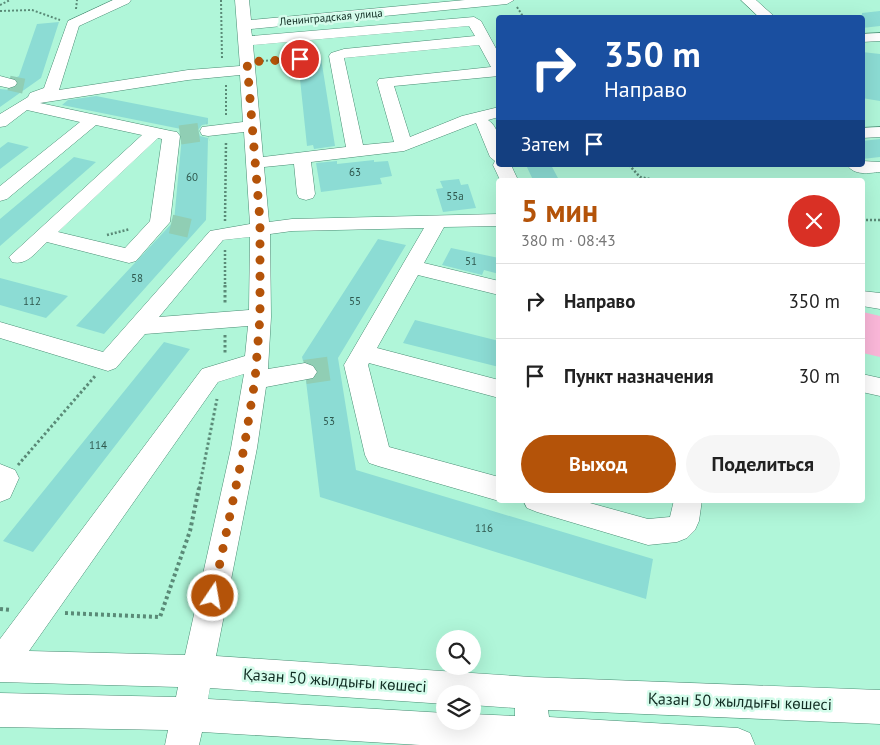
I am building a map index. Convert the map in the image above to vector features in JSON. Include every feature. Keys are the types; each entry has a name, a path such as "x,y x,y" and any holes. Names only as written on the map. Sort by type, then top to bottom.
{"street":[{"path":"0,122 30,97 51,91 73,24 124,0"},
{"path":"185,730 244,448 256,371 260,317 260,229 242,0"},
{"name":"Ленинградская улица","path":"246,50 507,0"},
{"path":"748,0 766,15"},
{"path":"30,97 188,72 222,72 246,50 286,39 474,21 496,63"},
{"path":"865,38 880,37"},
{"path":"356,152 336,56 344,53 484,40"},
{"path":"404,146 385,82 496,69"},
{"path":"30,97 92,120 169,134"},
{"path":"255,163 404,146 468,120 496,113"},
{"path":"0,195 92,120"},
{"path":"484,124 496,150"},
{"path":"208,131 252,126"},
{"path":"865,134 880,132"},
{"path":"43,235 128,256 166,223 169,134"},
{"path":"19,257 43,235 169,134"},
{"path":"302,158 306,194"},
{"path":"859,167 880,167"},
{"path":"108,362 213,233 292,225 496,220"},
{"path":"438,221 353,362 378,455 496,488"},
{"path":"412,267 496,287"},
{"path":"865,298 880,301"},
{"path":"137,327 260,317"},
{"path":"353,362 496,388"},
{"path":"0,665 210,375 222,372 304,372"},
{"path":"865,384 880,387"},
{"path":"559,503 573,505 648,532 677,529 685,521 688,503"},
{"name":"Қазан 50 жылдығы көшесі","path":"0,665 198,671 531,693 880,707"},
{"path":"531,693 533,733"},
{"path":"0,710 185,730 484,739 533,733 738,745"}],"lane":[{"path":"0,330 108,362"}],"path":[{"path":"0,5 10,0"},
{"path":"0,609 160,617 190,531 225,349 225,320 213,233 226,129 226,80 222,72 220,0"},
{"path":"0,11 32,10 73,24"},
{"path":"246,50 336,56"},
{"path":"631,167 640,177 645,178"},
{"path":"865,220 880,220"},
{"path":"2,481 108,362"}],"shaded area":[{"path":"865,312 880,316 880,357 865,353"}],"building":[{"path":"880,11 880,26 865,28 865,15 862,15 862,13"},
{"path":"59,22 41,78 0,107 0,89 10,90 16,88 19,84 15,78 19,76 37,24"},
{"path":"865,52 880,54 880,101 865,98"},
{"path":"321,58 335,146 314,149 313,145 307,146 298,60"},
{"path":"96,96 208,118 208,124 202,125 198,130 200,136 208,138 206,220 104,334 76,326 174,221 182,136 181,129 62,105 68,100"},
{"path":"880,139 880,157 865,159 865,141"},
{"path":"8,142 29,147 0,169 0,148"},
{"path":"74,157 96,162 0,246 0,219"},
{"path":"374,160 374,162 388,161 392,176 380,178 382,184 321,192 316,163 337,161 337,164"},
{"path":"527,167 552,167 558,178 532,178"},
{"path":"459,179 461,185 468,184 476,208 443,212 436,189 443,188 440,181"},
{"path":"378,239 406,245 338,358 356,470 653,559 646,599 320,497 306,381 315,379 319,371 314,364 303,361 302,357"},
{"path":"451,248 496,257 496,273 484,270 482,275 442,265"},
{"path":"0,278 68,296 46,318 0,305"},
{"path":"415,320 496,340 496,366 403,343"},
{"path":"164,342 190,349 33,552 3,541"}],"tunnel":[{"path":"9,83 28,87"},
{"path":"180,135 208,131"},
{"path":"171,224 197,230"},
{"path":"305,372 340,367"}],"route":[{"path":"213,596 244,448 255,380 260,317 260,221 247,62 300,59"}]}
